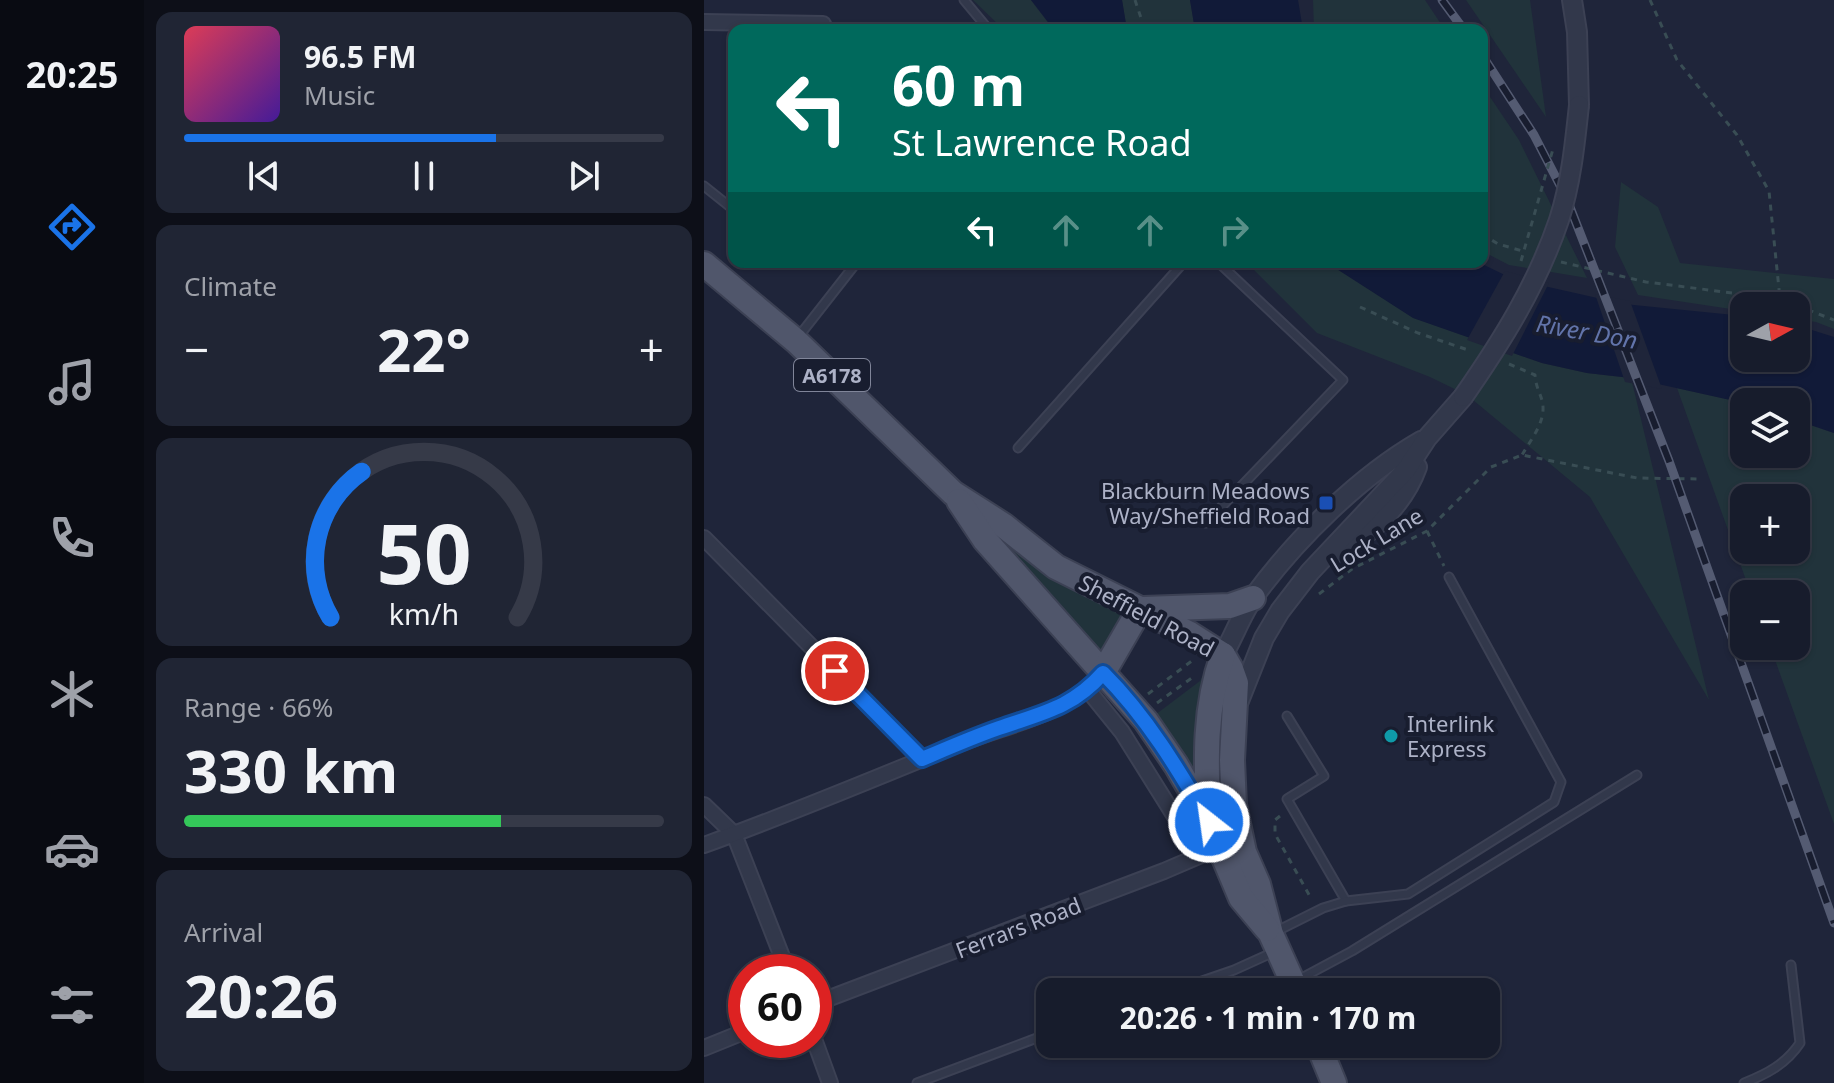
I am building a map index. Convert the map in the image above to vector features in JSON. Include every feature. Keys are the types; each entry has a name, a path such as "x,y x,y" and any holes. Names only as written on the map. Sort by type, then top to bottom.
{"main road":[{"name":"Sheffield Road","path":"704,264 796,341 953,493 1003,525 1056,567 1214,649 1231,669 1236,683 1232,760 1234,805 1244,852 1258,884 1275,942 1291,978"},
{"name":"Sheffield Road","path":"953,493 985,540 1096,682 1133,705 1176,765 1209,822 1241,898 1275,942"},
{"path":"1096,682 1140,609 1230,606 1253,598"},
{"path":"1209,822 1206,779 1214,649"},
{"path":"1220,847 1231,836 1234,805"},
{"path":"1324,1058 1334,1083"}],"street":[{"path":"1236,708 1264,638 1280,611 1323,558 1406,470 1427,438 1463,397 1512,323 1540,268 1559,218 1572,161 1579,105 1577,32 1572,0"},
{"path":"704,22 823,24"},
{"path":"1214,649 1287,555 1392,458 1427,438"},
{"path":"704,538 922,759"},
{"path":"704,845 998,728 1059,708 1096,682"},
{"name":"Sheffield Road","path":"1096,682 1122,732 1184,831"},
{"path":"704,805 734,834 781,954"},
{"name":"Ferrars Road","path":"832,997 1220,847"},
{"path":"704,1048 728,1038"},
{"path":"821,1058 830,1083"}],"lane":[{"path":"964,0 984,24"},
{"path":"704,186 728,205"},
{"path":"796,341 852,268"},
{"path":"1018,448 1179,268"},
{"path":"1206,523 1343,380 1224,268"},
{"path":"1211,978 1234,970 1323,908 1346,901 1408,894 1554,802 1561,782 1449,577"},
{"path":"1287,716 1324,776 1287,799 1346,901"},
{"path":"1309,978 1637,775"},
{"path":"1744,1083 1769,1073 1792,1055 1800,1043 1791,965"},
{"path":"917,1083 1036,1038"}],"path":[{"path":"1135,0 1143,24"},
{"path":"1650,0 1677,60 1737,135 1769,191 1779,292"},
{"path":"1520,262 1555,145"},
{"path":"1488,238 1498,244 1527,252"},
{"path":"1555,261 1646,282 1730,293"},
{"path":"1810,311 1834,320"},
{"name":"Lock Lane","path":"1316,596 1352,569 1427,531 1491,467 1522,455 1637,478 1699,479"},
{"path":"1427,531 1449,577"},
{"path":"1133,705 1198,656 1214,649"}],"shaded area":[{"path":"973,0 1031,0 1049,24 998,24"},
{"path":"1122,0 1190,0 1194,24 1126,24"},
{"path":"1313,0 1425,0 1441,24 1314,24"},
{"path":"1466,0 1530,0 1546,117 1488,32 1488,24 1482,24"},
{"path":"1488,94 1519,140 1587,278 1509,265 1488,254"},
{"path":"1621,182 1658,207 1680,263 1834,279 1834,329 1810,321 1810,292 1730,292 1730,309 1638,295 1615,247"},
{"path":"1252,268 1335,268 1414,318 1542,363 1631,378 1709,700 1590,497 1467,395 1430,377 1317,333"},
{"path":"1677,388 1730,400 1730,468 1810,468 1810,425 1834,433 1834,824 1775,660 1810,660 1810,580 1746,580 1740,564 1810,564 1810,484 1730,484 1730,536"},
{"path":"994,525 1029,563 1124,614 1104,655 1055,609 988,536"},
{"path":"1210,661 1198,783 1155,715 1200,681"}],"water":[{"path":"1031,0 1122,0 1126,24 1049,24"},
{"path":"1190,0 1298,0 1302,24 1194,24"},
{"name":"River Don","path":"1488,267 1513,279 1624,304 1730,315 1730,372 1810,372 1810,329 1834,337 1834,433 1810,425 1810,388 1730,388 1730,400 1631,378 1542,363 1413,318 1335,268"}],"pier":[{"path":"1505,271 1549,283 1512,356 1467,340"},
{"path":"1595,294 1630,301 1662,389 1625,382"}],"railway":[{"path":"1442,0 1460,24"},
{"path":"1488,64 1534,135 1566,197 1669,461 1834,923"}],"place":[{"name":"Blackburn Meadows Way/Sheffield Road","path":"1326,503"},
{"name":"Interlink Express","path":"1391,736"}],"route":[{"path":"835,671 922,759 998,728 1059,708 1088,690 1103,673 1146,721 1209,822"}]}
